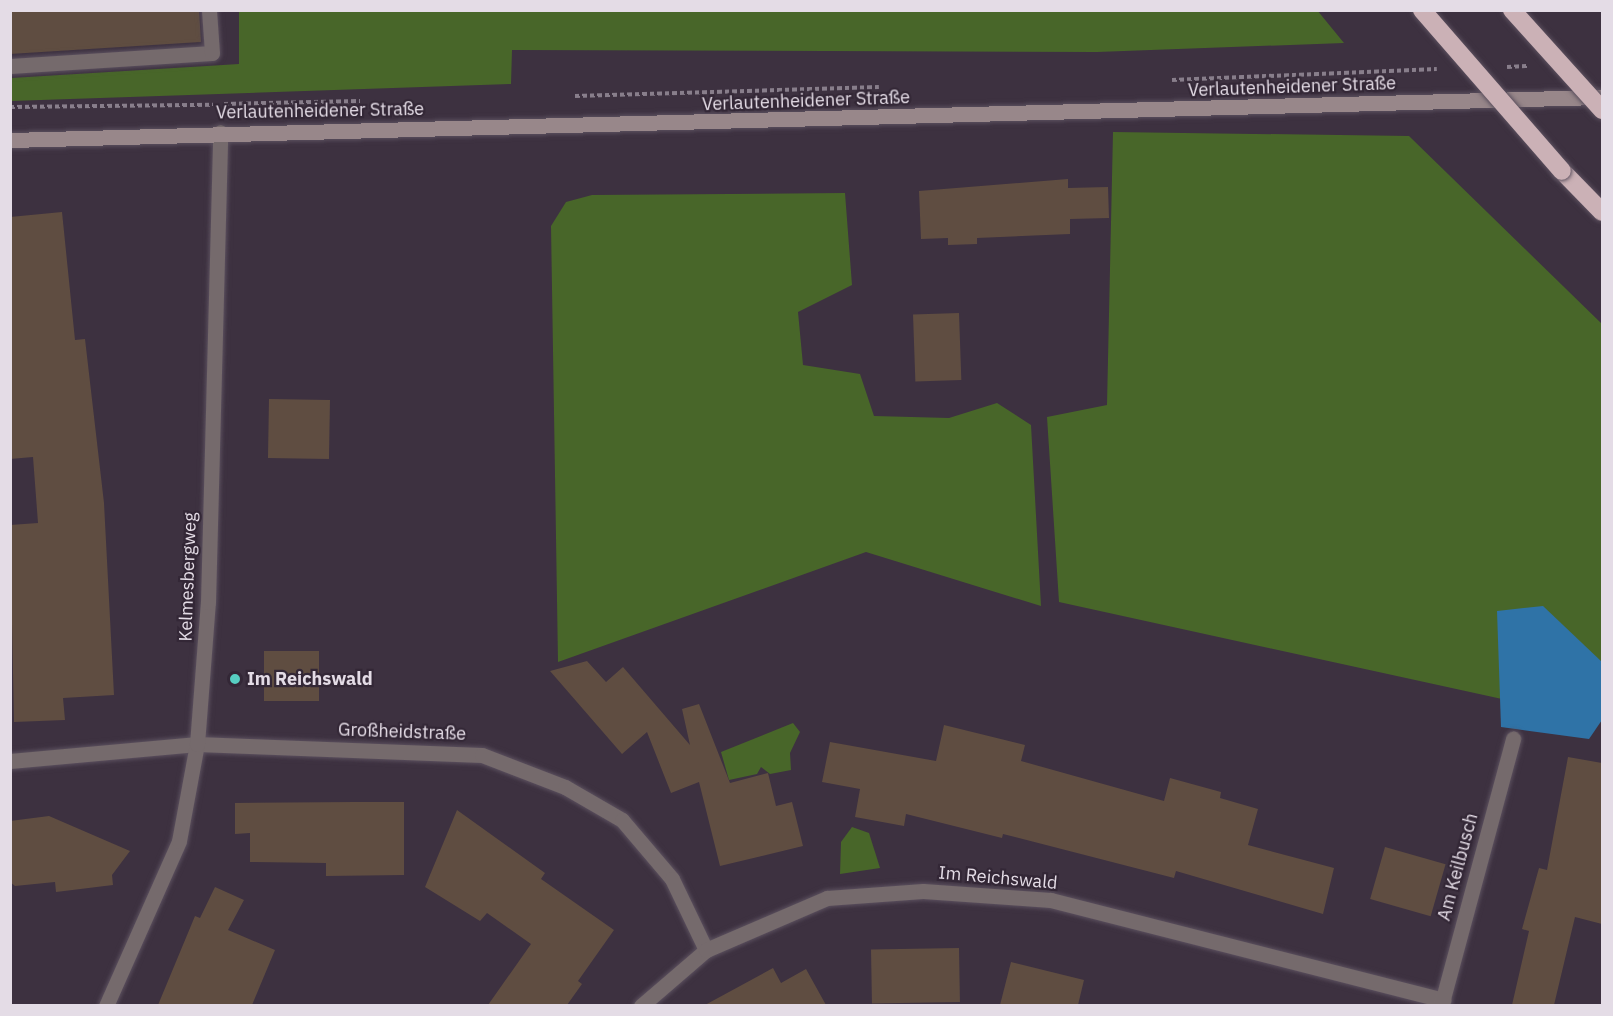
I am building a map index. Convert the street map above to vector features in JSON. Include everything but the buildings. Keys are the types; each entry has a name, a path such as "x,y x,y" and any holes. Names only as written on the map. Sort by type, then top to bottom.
{"highway":[{"path":"1422,10 1563,171 1602,212"},
{"path":"1512,10 1602,110"}],"main road":[{"name":"Verlautenheidener Straße","path":"10,140 220,132 566,127 1602,97"}],"street":[{"path":"10,66 212,54 209,10"},
{"name":"Kelmesbergweg","path":"106,1005 179,841 197,744 208,602 220,132"},
{"name":"Am Keilbusch","path":"1442,1003 1513,739"},
{"name":"Großheidstraße","path":"10,761 197,744 482,755 565,787 622,820 672,879 706,950"},
{"name":"Im Reichswald","path":"641,1005 706,950 827,898 923,891 1051,900 1442,1003"}],"path":[{"path":"1498,67 1533,66"},
{"path":"1170,80 1439,69"},
{"path":"569,96 887,87"},
{"path":"10,106 370,101"}],"green space":[{"path":"239,10 1317,10 1344,43 1097,52 512,50 511,84 11,101 11,78 239,64"},
{"path":"1113,132 1409,136 1602,324 1602,721 1059,602 1047,417 1107,405"},
{"path":"845,193 852,285 798,312 803,365 860,374 874,416 949,418 997,403 1031,425 1041,606 866,552 558,662 551,226 566,202 592,195"},
{"path":"793,723 800,732 790,753 791,770 770,774 761,767 757,774 729,780 721,752"},
{"path":"852,827 869,833 880,868 840,874 841,842"}],"water":[{"path":"1543,606 1602,662 1602,720 1589,739 1501,727 1497,611"}],"place":[{"name":"Im Reichswald","path":"235,679"}]}
